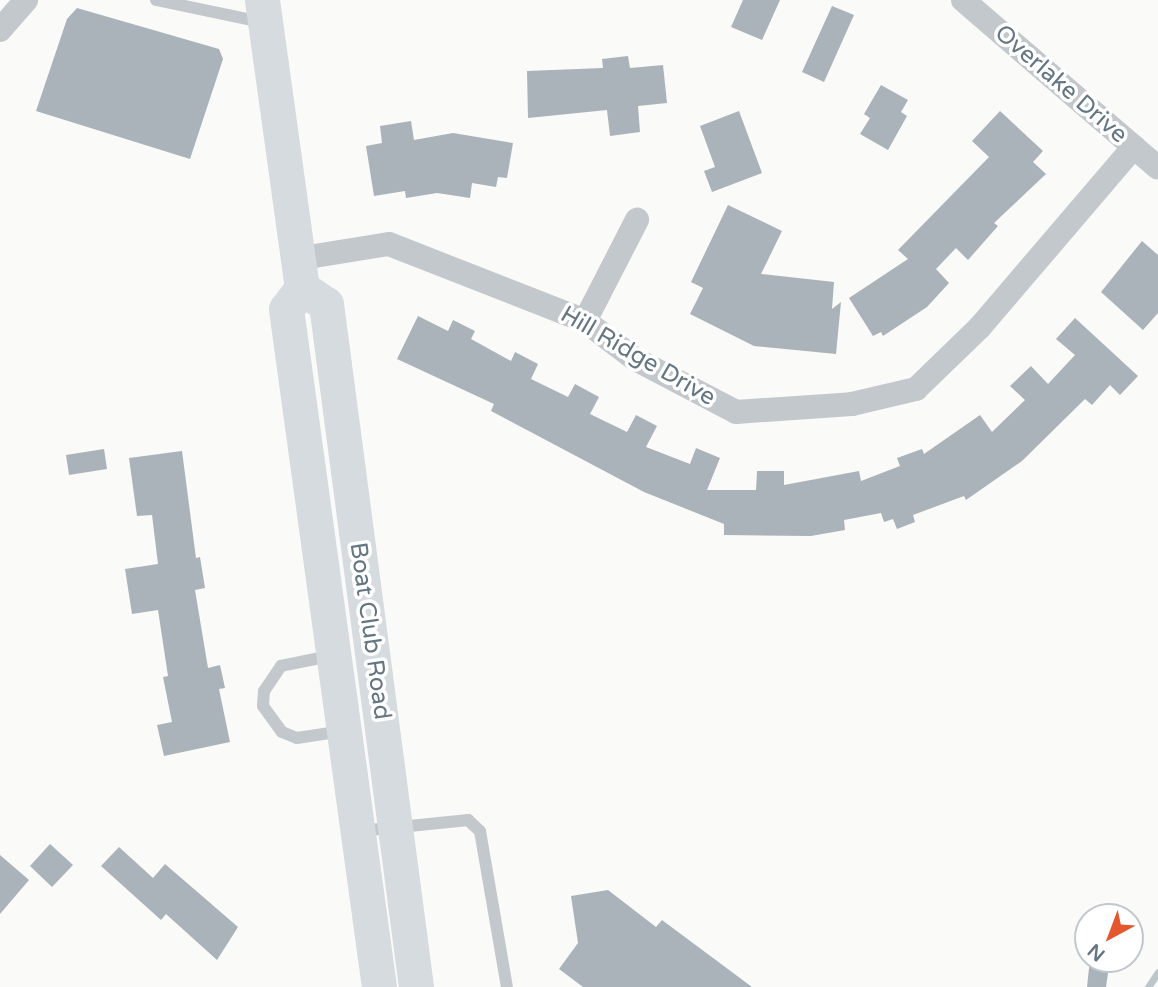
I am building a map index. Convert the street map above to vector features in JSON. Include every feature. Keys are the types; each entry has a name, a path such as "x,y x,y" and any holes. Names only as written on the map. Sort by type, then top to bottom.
{"main road":[{"path":"264,11 299,273"},
{"name":"Boat Club Road","path":"379,987 286,309 299,273 326,304 416,987"}],"street":[{"path":"0,30 26,0"},
{"name":"Overlake Drive","path":"963,0 1158,168"},
{"name":"Hill Ridge Drive","path":"299,273 389,244 585,321 635,359 736,412 852,404 916,389 980,327 1134,147"},
{"path":"585,321 637,220"}],"lane":[{"path":"156,0 264,11"},
{"path":"334,655 281,666 264,691 263,706 282,733 297,738 345,731"},
{"path":"359,831 397,830 468,820 480,831 507,987"}],"building":[{"path":"743,0 780,0 762,40 731,27"},
{"path":"832,6 854,15 824,82 802,72"},
{"path":"77,8 219,49 223,59 190,159 36,111 67,19"},
{"path":"628,56 630,68 663,65 667,103 638,106 640,132 610,136 607,110 528,118 527,71 603,68 602,59"},
{"path":"881,85 908,100 901,112 907,116 888,150 860,134 870,118 864,114"},
{"path":"739,111 762,173 712,192 704,171 715,167 700,126"},
{"path":"1000,111 1043,151 1033,162 1046,174 994,223 998,226 968,260 956,248 936,269 949,283 927,307 883,336 881,332 873,336 849,298 908,259 898,250 989,157 972,141"},
{"path":"411,121 414,140 453,133 513,143 507,178 498,177 496,187 472,183 470,198 437,193 406,198 405,191 374,196 366,146 382,143 380,126"},
{"path":"728,205 782,231 761,274 834,282 832,309 841,302 836,354 754,346 690,314 703,288 691,282"},
{"path":"1142,241 1158,255 1158,313 1143,330 1101,292"},
{"path":"418,316 448,331 453,320 475,331 471,339 511,361 515,352 538,364 531,379 568,397 575,384 599,397 590,414 627,432 636,415 657,426 646,447 690,464 696,448 720,458 707,490 756,490 757,471 784,471 784,485 859,471 861,481 900,466 897,458 922,449 924,454 980,415 992,432 1025,400 1010,386 1031,366 1048,384 1075,355 1056,339 1075,318 1138,376 1120,395 1110,385 1092,405 1085,399 1022,461 966,500 964,496 913,515 915,522 897,529 893,519 884,522 881,513 844,520 845,530 811,536 724,535 724,524 644,492 491,411 494,404 397,359"},
{"path":"104,449 107,469 69,475 66,455"},
{"path":"182,451 196,558 200,557 205,588 195,590 208,668 220,665 225,688 219,689 230,742 164,756 157,725 172,722 163,677 168,676 158,610 132,614 125,569 158,564 152,515 137,516 129,458"},
{"path":"50,844 73,865 52,887 30,866"},
{"path":"119,847 153,878 165,864 238,927 217,960 166,914 161,920 101,866"},
{"path":"0,855 29,880 0,914"},
{"path":"608,890 656,927 662,920 752,987 583,987 559,969 578,943 571,896"},
{"path":"1088,973 1108,973 1106,987 1087,987"}],"waterway":[{"path":"1148,987 1158,972"}]}
